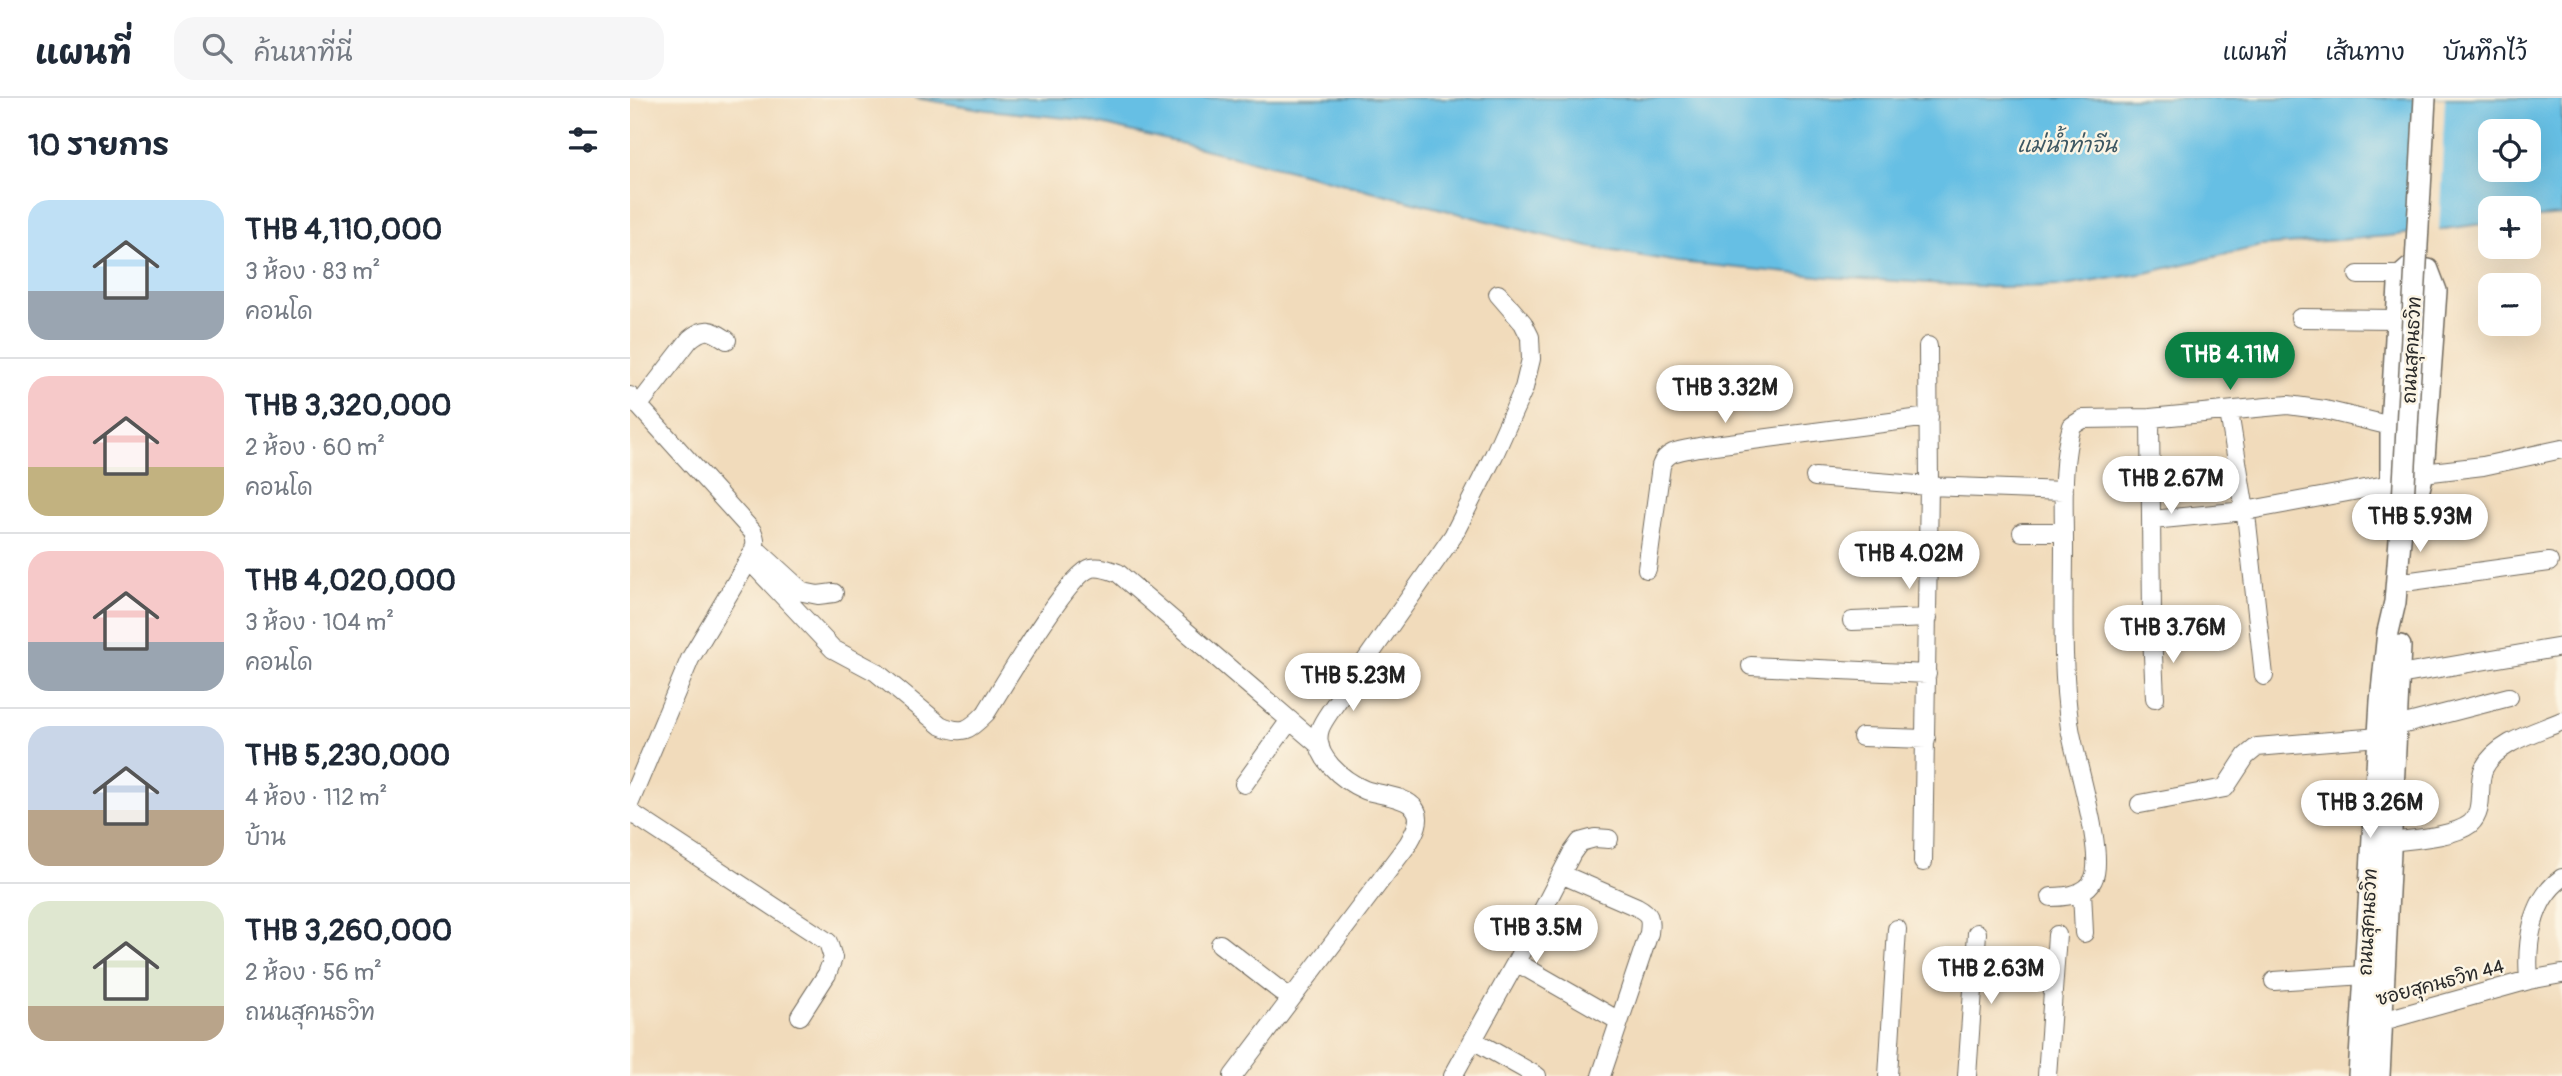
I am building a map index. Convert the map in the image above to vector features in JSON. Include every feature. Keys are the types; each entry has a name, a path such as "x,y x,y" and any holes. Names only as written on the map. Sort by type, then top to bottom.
{"main road":[{"name":"ถนนสุคนธวิท","path":"2379,1076 2384,1020 2377,937 2391,677 2400,636 2396,593 2426,98"},
{"path":"2410,268 2428,270 2436,291 2423,473 2413,513 2402,518 2391,484 2391,426 2399,285 2402,275 2410,268"},
{"name":"ถนนสุคนธวิท","path":"2359,1076 2365,975 2377,937 2391,842 2388,732"}],"street":[{"path":"2358,275 2402,275"},
{"path":"1233,1076 1408,844 1416,829 1418,815 1415,807 1364,789 1337,772 1324,757 1320,746 1320,729 1453,536 1524,388 1531,359 1530,337 1523,323 1498,294"},
{"path":"2300,318 2397,319"},
{"path":"630,802 636,769 690,659 752,554 756,539 752,531 635,400 700,331 709,331 727,340"},
{"path":"1923,862 1928,618 1928,346"},
{"path":"2051,897 2064,897 2082,891 2093,881 2095,873 2095,843 2070,728 2063,655 2064,491 2068,438 2072,425 2083,419 2150,418 2288,405 2325,410 2391,426"},
{"path":"2229,412 2245,511 2264,676"},
{"path":"1647,569 1661,466 1664,458 1671,453 1929,417"},
{"path":"2150,418 2152,614"},
{"path":"2423,473 2483,466 2562,449"},
{"path":"1815,477 1929,486 2064,491"},
{"path":"2152,520 2245,511 2391,484"},
{"path":"2022,532 2064,532"},
{"path":"752,554 833,649 876,672 926,715 952,730 962,731 975,725 986,713 1077,578 1090,568 1106,568 1118,573 1320,746"},
{"path":"752,554 803,592 818,595 834,593"},
{"path":"2396,593 2549,562"},
{"path":"1852,621 1928,618"},
{"path":"2152,634 2155,698"},
{"path":"2391,677 2562,647"},
{"path":"1751,666 1927,674"},
{"path":"2140,804 2225,788 2246,756 2257,747 2388,732 2509,697"},
{"path":"1244,784 1290,720"},
{"path":"2391,842 2448,833 2472,823 2479,808 2485,766 2512,742 2562,722"},
{"path":"1862,737 1926,739"},
{"path":"630,812 828,942 833,958 827,974 800,1016"},
{"path":"1453,1076 1580,842 1595,838 1609,839"},
{"path":"1561,874 1637,906 1648,913 1651,919 1649,933 1601,1076"},
{"name":"ซอยสุคนธวิท 44","path":"2529,980 2529,962 2539,904 2553,885 2562,878"},
{"path":"2082,891 2084,933"},
{"path":"1888,1076 1897,929"},
{"path":"1967,1076 1977,933"},
{"path":"2047,1076 2057,934"},
{"path":"1220,944 1291,999"},
{"path":"1516,962 1619,1021"},
{"path":"2274,981 2365,975"},
{"name":"ซอยสุคนธวิท 44","path":"2362,1027 2529,980 2562,975"},
{"path":"1473,1040 1536,1076"}],"water":[{"name":"แม่น้ำท่าจีน","path":"915,98 2562,98 2562,215 2541,217 2541,196 2478,196 2478,225 2389,236 2261,246 2146,273 2063,286 1996,287 1828,277 1678,262 1589,247 1085,120 987,110"}],"pier":[{"path":"2425,98 2445,98 2439,233 2418,236"}]}
